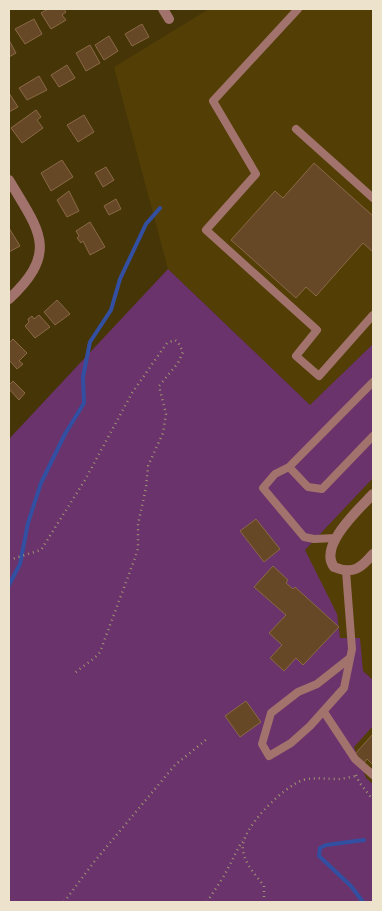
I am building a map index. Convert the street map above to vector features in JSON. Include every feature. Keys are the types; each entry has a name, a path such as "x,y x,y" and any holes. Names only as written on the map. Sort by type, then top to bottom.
{"street":[{"path":"163,9 169,19"},
{"path":"9,180 36,226 40,243 36,266 30,276 9,299"},
{"path":"373,494 335,538 331,550 331,563 334,567 346,571 359,568 373,554"}],"lane":[{"path":"298,9 213,101 256,174 206,230 317,330 296,356 319,376 373,315"},
{"path":"296,129 373,198"},
{"path":"335,538 314,539 304,537 263,488 275,474 289,467 373,382"},
{"path":"289,467 308,487 322,490 373,436"},
{"path":"346,571 352,649 344,688 324,712 291,743 269,756 262,744 271,713 298,692 317,684 350,658"},
{"path":"324,712 355,759 373,775"}],"path":[{"path":"9,560 41,550 85,480 132,393 167,343 175,340 178,342 183,352 178,363 159,386 166,414 163,433 148,466 146,488 138,524 138,548 100,652 74,674"},
{"path":"64,902 94,862 175,765 207,738"},
{"path":"355,759 354,768 356,776 373,800"},
{"path":"207,902 254,822 291,786 310,778 340,779 356,776"},
{"path":"243,840 243,851 250,869 264,886 264,902"}],"shaded area":[{"path":"209,9 373,9 373,344 311,406 168,269 114,67"},
{"path":"168,269 310,405 373,344 373,478 305,550 337,614 340,638 360,638 363,671 373,680 373,726 354,747 366,778 373,784 373,902 9,902 9,439"},
{"path":"373,477 373,680 363,671 340,639 305,550"},
{"path":"373,726 373,784 366,778 353,747"}],"building":[{"path":"48,9 64,9 66,12 62,15 66,20 51,29 41,13"},
{"path":"34,19 42,34 25,44 15,29"},
{"path":"142,24 149,37 132,46 125,34"},
{"path":"109,36 118,51 104,60 95,45"},
{"path":"9,40 16,53 9,57"},
{"path":"90,45 100,63 86,71 76,53"},
{"path":"67,65 75,78 59,87 51,75"},
{"path":"39,76 47,90 27,100 19,88"},
{"path":"9,93 18,107 9,112"},
{"path":"36,110 41,117 37,120 43,128 22,143 11,128"},
{"path":"84,115 94,132 78,142 67,125"},
{"path":"62,160 73,177 51,191 41,173"},
{"path":"314,163 373,216 373,252 363,243 316,296 306,287 296,298 231,240 275,191 283,198"},
{"path":"106,167 114,180 103,187 95,173"},
{"path":"69,191 79,211 67,217 57,200"},
{"path":"116,199 121,209 109,215 104,206"},
{"path":"90,222 105,247 90,255 83,241 81,243 77,238 79,236 76,231"},
{"path":"9,228 20,246 9,252"},
{"path":"57,300 70,314 55,325 44,312"},
{"path":"39,315 50,327 35,338 25,326 29,322 28,319 32,316 34,319"},
{"path":"13,339 27,353 19,361 23,364 17,369 9,360 9,343"},
{"path":"13,381 25,393 19,400 9,389 9,385"},
{"path":"256,519 280,549 264,562 240,531"},
{"path":"273,566 288,580 286,583 293,589 295,587 339,627 303,665 296,658 284,671 270,658 282,645 269,633 286,615 254,587"},
{"path":"246,701 261,722 240,737 225,716"},
{"path":"373,734 373,765 367,759 364,763 355,754"}],"waterway":[{"path":"9,585 20,564 28,523 41,483 65,434 84,403 83,377 90,342 111,310 120,279 146,224 160,208"},
{"path":"363,902 351,886 319,856 320,848 326,845 364,840"}]}
